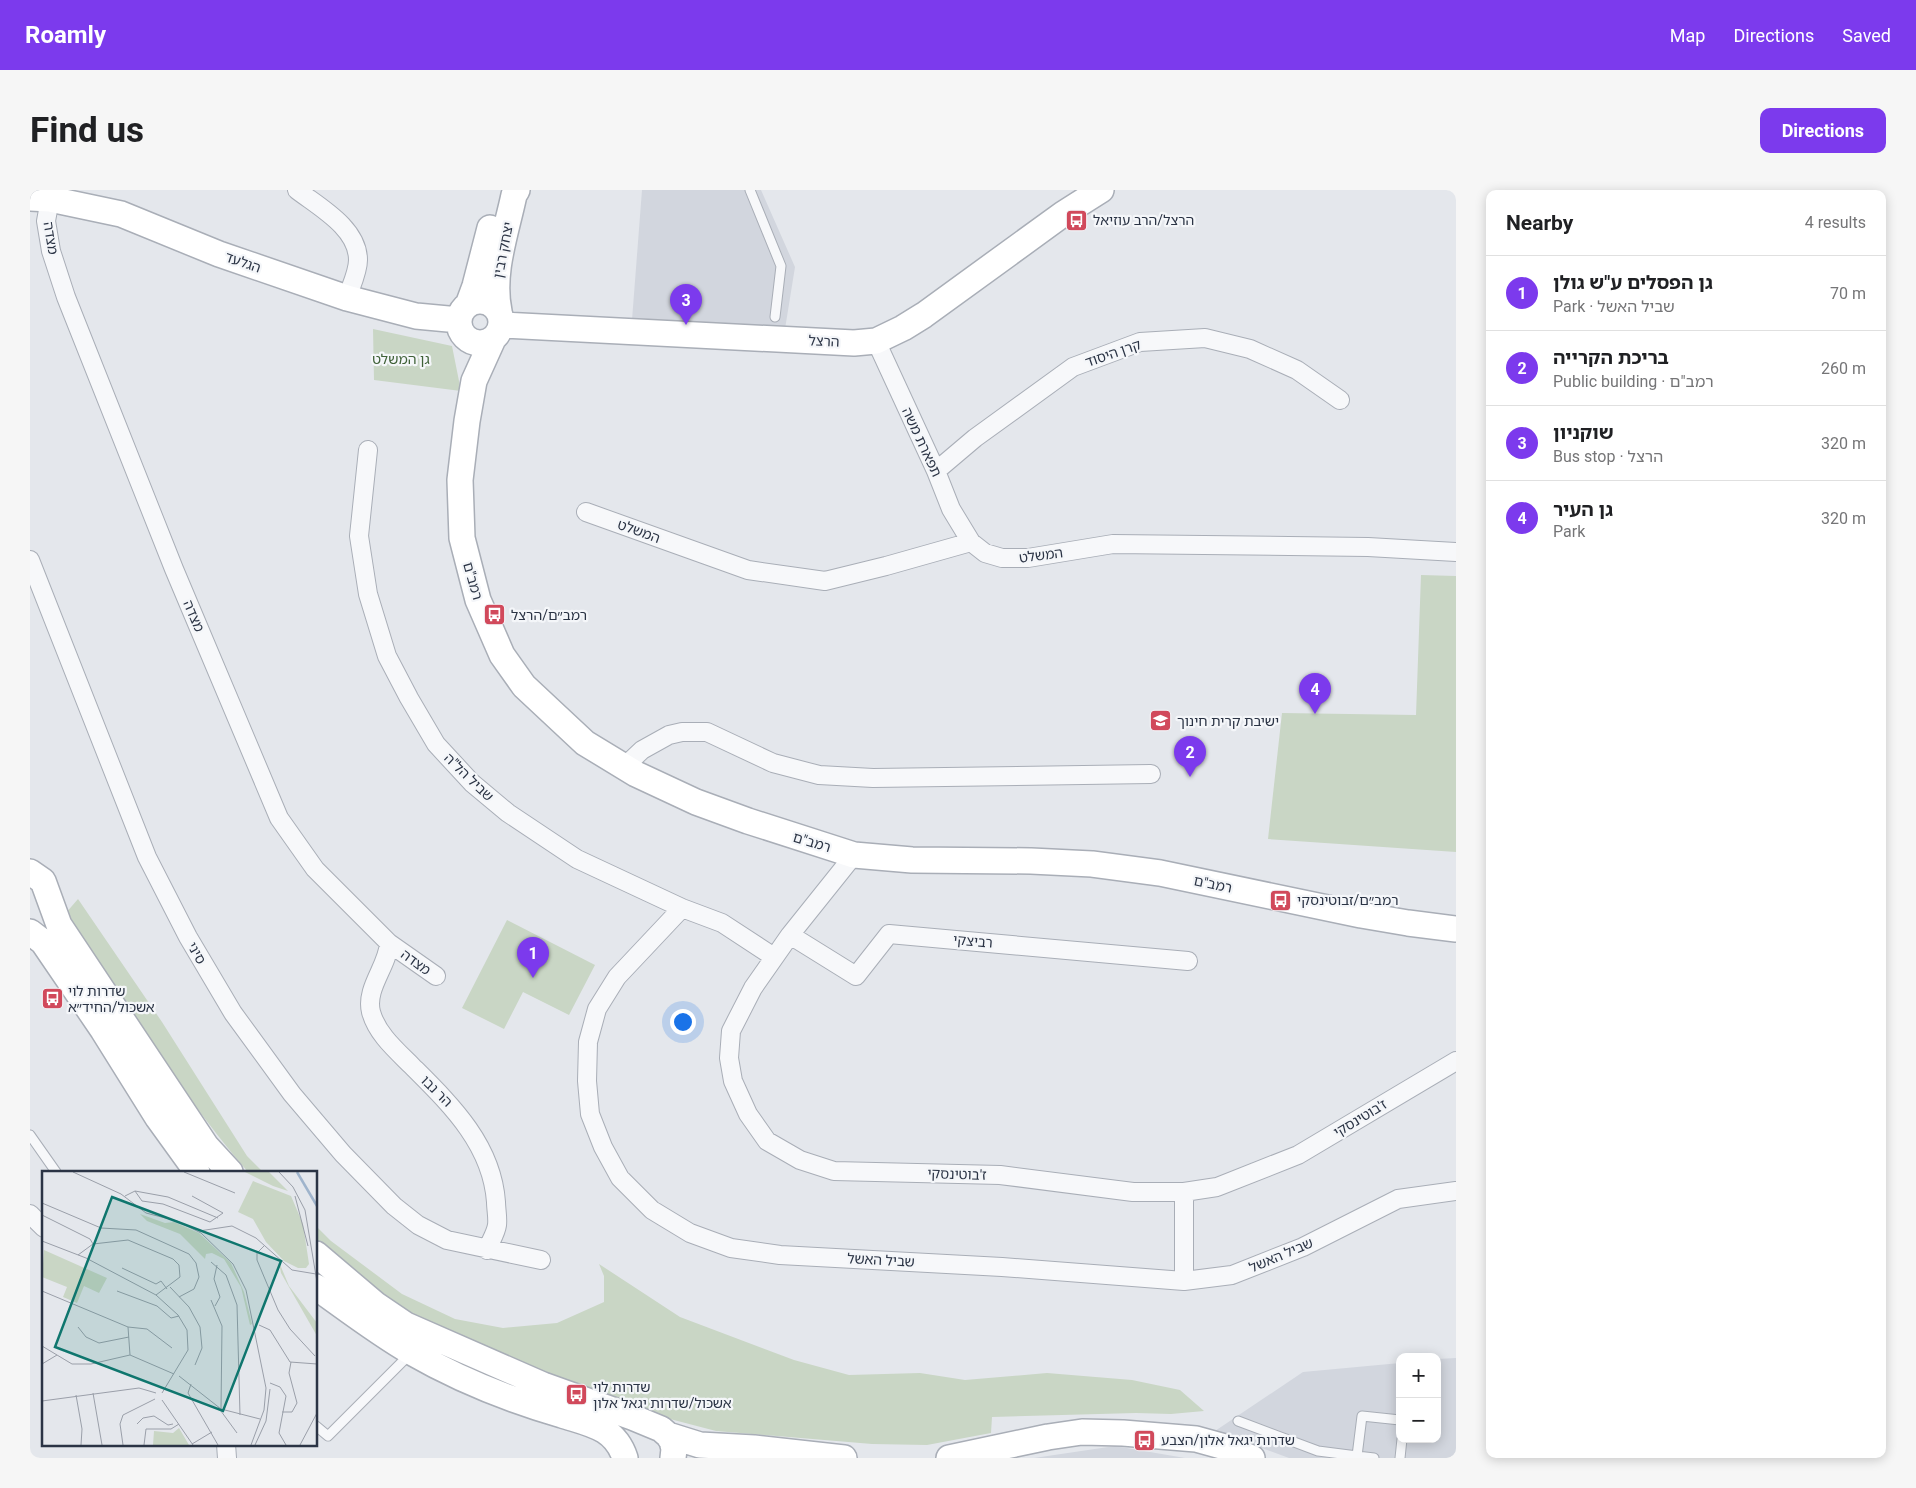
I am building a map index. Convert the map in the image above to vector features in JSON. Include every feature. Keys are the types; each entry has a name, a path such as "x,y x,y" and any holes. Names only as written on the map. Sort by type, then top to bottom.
{"street":[{"path":"297,190 342,225 357,249 358,263 348,298"},
{"name":"יצחק רבין","path":"464,321 478,279 500,190"},
{"name":"יצחק רבין","path":"498,325 496,281 516,190"},
{"name":"הרצל","path":"498,325 854,343 876,341 924,315 1063,214 1101,190"},
{"name":"הגלעד","path":"40,199 79,197 219,254 348,298 416,316 464,321"},
{"name":"מצדה","path":"40,199 51,251 66,297 174,569 278,818 315,869 389,943 436,976"},
{"path":"475,301 487,302 494,305 498,325 482,344 474,343 464,321 475,301"},
{"name":"רמב\"ם","path":"464,321 474,381"},
{"name":"רמב\"ם","path":"498,325 474,381 467,421 460,480 462,538 478,600 502,655 524,686 585,743 624,767 696,802 854,855 912,860 1031,861 1083,864 1160,873 1361,915 1456,929"},
{"name":"קרן היסוד","path":"936,471 974,438 1072,367 1140,342 1205,338 1250,349 1297,370 1340,400"},
{"name":"תפארת משה","path":"876,341 936,471 951,509 971,542"},
{"name":"שביל הל\"ה","path":"368,450 359,536 368,594 387,656 436,744 472,783 508,813 578,859 682,908 722,923 774,957"},
{"name":"המשלט","path":"586,512 748,570 824,581 971,542 985,552 1002,558 1028,558 1113,544 1368,547 1456,552"},
{"name":"סיני","path":"30,560 147,857 188,937 233,1013 292,1094 343,1154 394,1206 418,1225 447,1240 541,1260"},
{"path":"624,767 642,750 669,735 682,732 707,732 773,764 819,775 873,778 1151,774"},
{"name":"ז'בוטינסקי","path":"854,855 774,957 753,988 731,1031 729,1058 734,1081 748,1114 767,1141 800,1160 834,1171 1000,1175 1133,1192 1184,1192 1217,1187 1298,1155 1456,1061"},
{"path":"32,871 43,881 48,890 54,916 64,933 206,1146 229,1171"},
{"path":"30,925 43,915 49,899"},
{"name":"שביל האשל","path":"682,908 617,977 597,1009 588,1042 587,1081 590,1114 603,1147 620,1178 652,1210 690,1233 722,1245 780,1255 1002,1267 1184,1281 1232,1275 1303,1247 1398,1199 1456,1191"},
{"path":"30,932 43,942 103,1030 158,1118 196,1171"},
{"name":"רביצקי","path":"790,935 856,976 889,934 1188,961"},
{"name":"הר נבו","path":"389,943 389,953 371,995 370,1009 375,1024 387,1041 454,1108 474,1136 490,1170 495,1194 497,1225 487,1250"},
{"path":"1184,1192 1184,1281"},
{"path":"30,1214 42,1226"},
{"path":"318,1256 375,1304 406,1325 543,1386 632,1417 665,1440"},
{"path":"318,1288 412,1352 472,1382 532,1407 600,1428 613,1436 625,1456"},
{"path":"625,1456 624,1447 631,1434 645,1427 665,1440 844,1458"},
{"path":"949,1458 1048,1437 1082,1432 1123,1433 1196,1439 1226,1447 1252,1458"},
{"path":"682,1458 699,1452 731,1448"}],"lane":[{"path":"750,190 781,266 775,317"},
{"path":"30,1135 55,1171"},
{"path":"318,1428 328,1436 412,1352"},
{"path":"1357,1456 1362,1416 1396,1420"},
{"path":"1238,1421 1318,1451 1374,1458"},
{"path":"1400,1458 1402,1443"}],"shaded area":[{"path":"642,190 761,190 795,267 785,329 632,320"},
{"path":"1456,1358 1456,1458 1289,1458 1215,1431 1303,1372 1396,1363 1396,1443 1441,1443 1441,1359"},
{"path":"1115,1446 1185,1458 1034,1458"}],"green space":[{"name":"גן המשלט","path":"373,329 452,346 461,391 374,380"},
{"path":"1421,575 1456,576 1456,852 1268,839 1282,713 1416,715"},
{"path":"78,899 162,1022 247,1156 262,1171 247,1171 223,1142 175,1078 65,914"},
{"path":"507,920 595,965 569,1015 523,992 504,1029 462,1008"},
{"path":"318,1228 331,1241 402,1294 455,1319 503,1328 557,1323 604,1302 604,1276 599,1264 680,1317 794,1360 849,1375 920,1373 965,1380 1047,1373 1132,1380 1180,1390 1204,1411 1171,1414 1136,1413 992,1417 991,1433 927,1445 872,1444 716,1431 670,1419 536,1373 397,1307 318,1246"}],"place":[{"name":"הרצל/הרב עוזיאל","path":"1077,220"},
{"name":"שוקניון","path":"686,325"},
{"name":"רמב״ם/הרצל","path":"495,615"},
{"name":"גן העיר","path":"1315,714"},
{"name":"ישיבת קרית חינוך","path":"1161,721"},
{"name":"בריכת הקרייה","path":"1190,777"},
{"name":"רמב״ם/זבוטינסקי","path":"1281,900"},
{"name":"גן הפסלים ע\"ש גולן","path":"533,978"},
{"name":"שדרות לוי אשכול/החיד״א","path":"52,999"},
{"name":"שדרות לוי אשכול/שדרות יגאל אלון","path":"577,1395"},
{"name":"שדרות יגאל אלון/הצבע","path":"1145,1440"}]}
